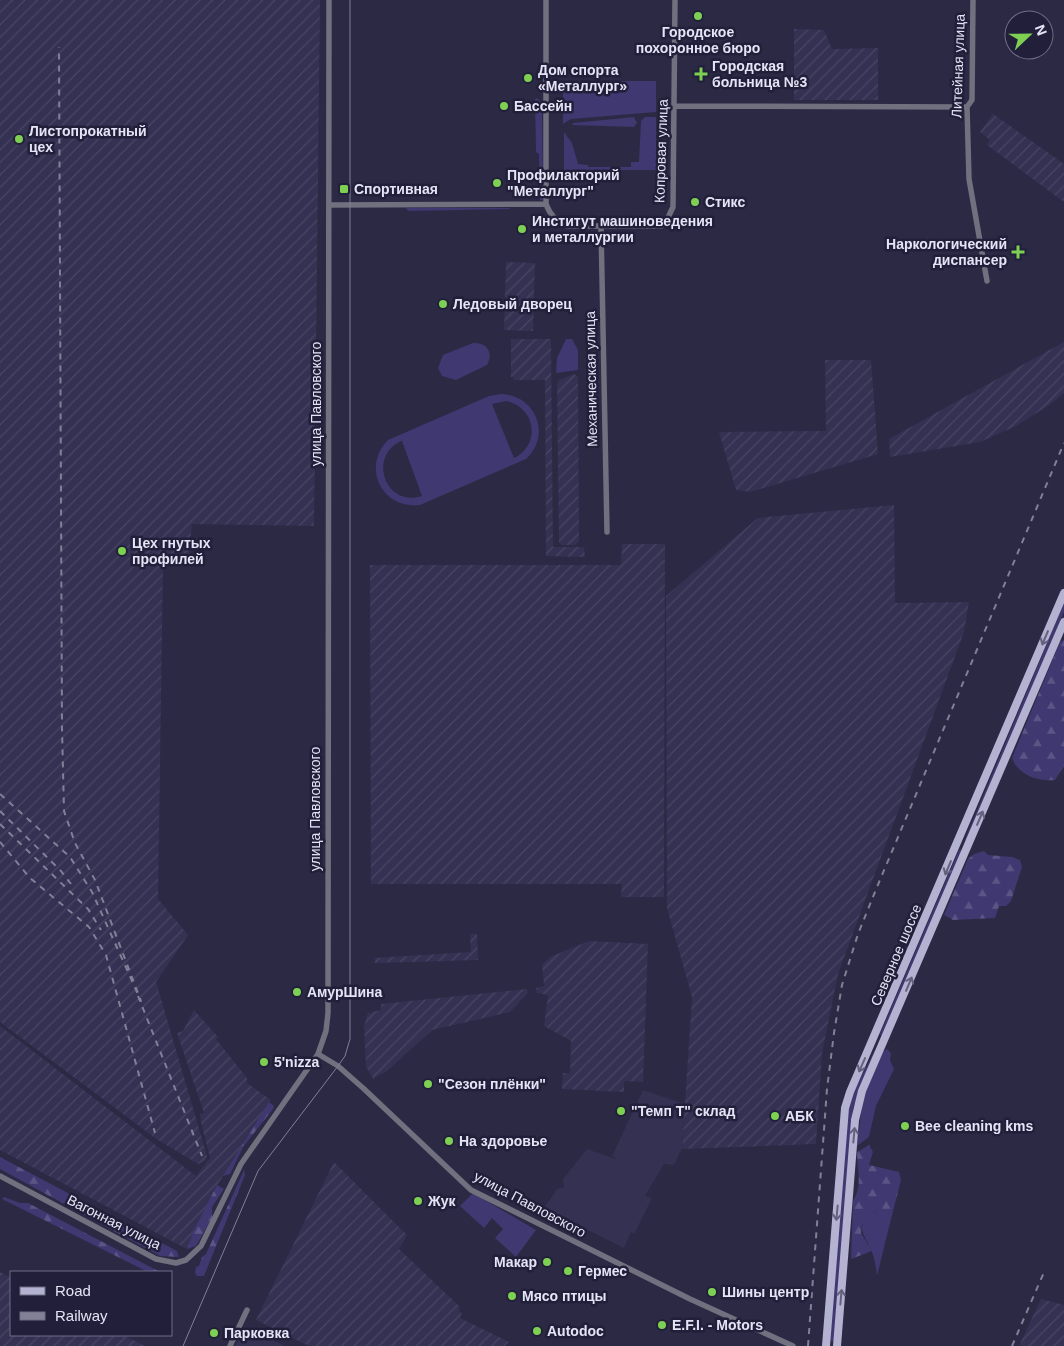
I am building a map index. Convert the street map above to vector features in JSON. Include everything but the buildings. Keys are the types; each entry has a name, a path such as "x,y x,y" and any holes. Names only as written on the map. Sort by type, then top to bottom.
{"main road":[{"name":"Северное шоссе","path":"826,1346 845,1108 850,1092 1064,593"},
{"name":"Северное шоссе","path":"837,1346 855,1120 862,1091 1064,622"},
{"path":"958,843 968,847"},
{"path":"873,1040 883,1044"}],"street":[{"name":"улица Павловского","path":"329,0 328,1012 326,1031 318,1054 338,1066 363,1088 471,1190 682,1295 792,1346"},
{"path":"329,205 546,204 546,0"},
{"name":"Копровая улица","path":"546,204 549,212 561,224 661,226 666,222 673,207 675,0"},
{"name":"Литейная улица","path":"973,0 972,100 967,107 969,179 987,281"},
{"path":"675,106 967,107"},
{"name":"Механическая улица","path":"601,226 607,532"},
{"name":"Вагонная улица","path":"0,1176 156,1258 176,1263 186,1260 201,1246 241,1164 318,1054"},
{"path":"230,1346 247,1310"}],"shaded area":[{"path":"0,0 320,0 314,526 192,524 188,562 163,562 158,899 188,935 156,982 207,1156 205,1161 198,1164 158,1140 0,1022"},
{"path":"794,29 824,30 832,49 878,48 878,100 794,100"},
{"path":"993,114 1064,164 1064,202 987,145 990,140 980,132"},
{"path":"506,262 535,263 533,331 504,330"},
{"path":"511,339 551,339 553,547 584,547 585,557 546,556 545,380 514,380 511,377"},
{"path":"1064,342 1064,393 1048,406 1014,427 980,442 890,457 889,439"},
{"path":"825,360 871,360 878,454 750,492 736,490 719,432 826,431"},
{"path":"574,374 578,377 579,541 575,545 561,545 559,542 557,383 559,380"},
{"path":"894,505 895,603 969,602 964,632 838,974 822,1053 816,1144 682,1149 692,997 667,908 666,596 758,518"},
{"path":"622,544 665,544 664,897 621,897 622,884 371,884 370,565 621,565"},
{"path":"470,934 477,934 478,960 375,963 375,958 471,952"},
{"path":"589,941 648,944 643,1082 624,1081 624,1092 562,1089 563,1073 570,1073 571,1041 544,1026 548,995 537,993 536,988 544,986 542,965 550,957"},
{"path":"527,989 528,993 510,1012 432,1030 386,1072 375,1077 374,1080 366,1067 364,1026 368,1013 381,1010 381,1004"},
{"path":"194,1010 218,1037 216,1039 247,1078 247,1083 271,1100 215,1189 187,1249 0,1150 0,1026 196,1176 210,1158 201,1122 200,1114 204,1113 177,1033 183,1031"},
{"path":"643,1090 685,1104 682,1148 674,1165 664,1164 645,1196 652,1198 634,1234 631,1232 624,1248 544,1208 557,1189 564,1187 563,1179 587,1149 618,1160 612,1156"},
{"path":"334,1162 407,1235 399,1249 460,1307 459,1311 462,1313 460,1318 509,1342 505,1346 309,1346 256,1320"},
{"path":"0,1272 10,1277 10,1336 125,1336 145,1346 0,1346"},
{"path":"1041,1299 1064,1305 1064,1346 1019,1346"},
{"path":"245,1327 285,1346 235,1346"}],"green space":[{"path":"563,81 656,81 656,112 571,119 563,124"},
{"path":"537,98 542,103 543,200 540,200 539,154 536,152 535,99"},
{"path":"634,117 637,123 634,127 572,125 573,123"},
{"path":"645,117 656,117 656,170 564,170 564,132 572,143 578,164 588,165 588,167 631,167 631,162 639,162 641,121"},
{"path":"406,208 509,208 511,209 408,211"},
{"path":"566,339 572,339 578,350 578,370 556,373 557,358"},
{"path":"473,343 482,344 488,349 490,356 487,365 456,380 442,376 438,368 443,355"},
{"path":"501,394 513,396 523,401 531,409 539,428 538,439 534,449 526,459 420,505 407,505 395,501 386,494 376,474 376,462 380,451 388,440 489,396","holes":["506,401 524,411 529,418 531,427 531,436 528,444 523,452 514,458 492,404","402,441 422,496 409,498 399,495 385,479 383,469 385,458 391,448"]},
{"path":"1064,603 1064,612 966,841 965,839"},
{"path":"1064,640 1064,766 1055,780 1042,780 1024,773 1012,758 1060,642"},
{"path":"959,850 962,850 882,1037 880,1034"},
{"path":"984,851 988,855 1012,857 1020,860 1022,867 1011,901 1006,906 999,906 995,918 953,920 944,915 968,859 974,854"},
{"path":"887,1049 891,1053 890,1060 894,1069 876,1106 869,1137 857,1146 863,1097 883,1052"},
{"path":"875,1050 876,1053 853,1108 834,1340 832,1342 830,1339 848,1110 856,1087"},
{"path":"269,1102 274,1106 273,1109 243,1147 230,1174 223,1176"},
{"path":"869,1145 873,1152 869,1165 899,1172 901,1180 889,1227 886,1227 875,1211 870,1215 868,1220 862,1224 861,1233 872,1251 851,1259 853,1201 859,1183 857,1152"},
{"path":"0,1157 177,1251 179,1257 160,1256 0,1169"},
{"path":"244,1170 245,1175 204,1276 197,1276 195,1273 196,1267 199,1266 202,1257 206,1254"},
{"path":"217,1185 224,1189 212,1207 212,1218 196,1246 187,1249 194,1230"},
{"path":"473,1193 536,1230 516,1257 495,1238 503,1229 492,1218 484,1228 460,1206"},
{"path":"4,1197 20,1203 28,1203 158,1271 146,1271 2,1199"},
{"path":"875,1211 886,1226 889,1227 877,1276 873,1255 862,1231 864,1222"}],"tram line":[{"path":"183,1346 258,1171 345,1056 350,1039 350,0"}],"railway":[{"path":"0,794 70,857 92,892 141,1001 95,880 75,843 64,811 59,47"},
{"path":"808,1346 827,1089 842,985 858,934 877,887 1064,443"},
{"path":"0,811 61,871 71,884"},
{"path":"0,824 88,909 101,930"},
{"path":"0,842 30,878 89,927 106,955 155,1133"},
{"path":"138,996 202,1156"},
{"path":"1012,1346 1045,1270"}],"place":[{"name":"Городское похоронное бюро","path":"698,16"},
{"name":"Городская больница №3","path":"701,74"},
{"name":"Дом спорта «Металлург»","path":"528,78"},
{"name":"Бассейн","path":"504,106"},
{"name":"Листопрокатный цех","path":"19,139"},
{"name":"Профилакторий \"Металлург\"","path":"497,183"},
{"name":"Спортивная","path":"344,189"},
{"name":"Стикс","path":"695,202"},
{"name":"Институт машиноведения и металлургии","path":"522,229"},
{"name":"Наркологический диспансер","path":"1018,252"},
{"name":"Ледовый дворец","path":"443,304"},
{"name":"Цех гнутых профилей","path":"122,551"},
{"name":"АмурШина","path":"297,992"},
{"name":"5'nizza","path":"264,1062"},
{"name":"\"Сезон плёнки\"","path":"428,1084"},
{"name":"\"Темп Т\" склад","path":"621,1111"},
{"name":"АБК","path":"775,1116"},
{"name":"Bee cleaning kms","path":"905,1126"},
{"name":"На здоровье","path":"449,1141"},
{"name":"Жук","path":"418,1201"},
{"name":"Макар","path":"547,1262"},
{"name":"Гермес","path":"568,1271"},
{"name":"Шины центр","path":"712,1292"},
{"name":"Мясо птицы","path":"512,1296"},
{"name":"E.F.I. - Motors","path":"662,1325"},
{"name":"Autodoc","path":"537,1331"},
{"name":"Парковка","path":"214,1333"}]}
